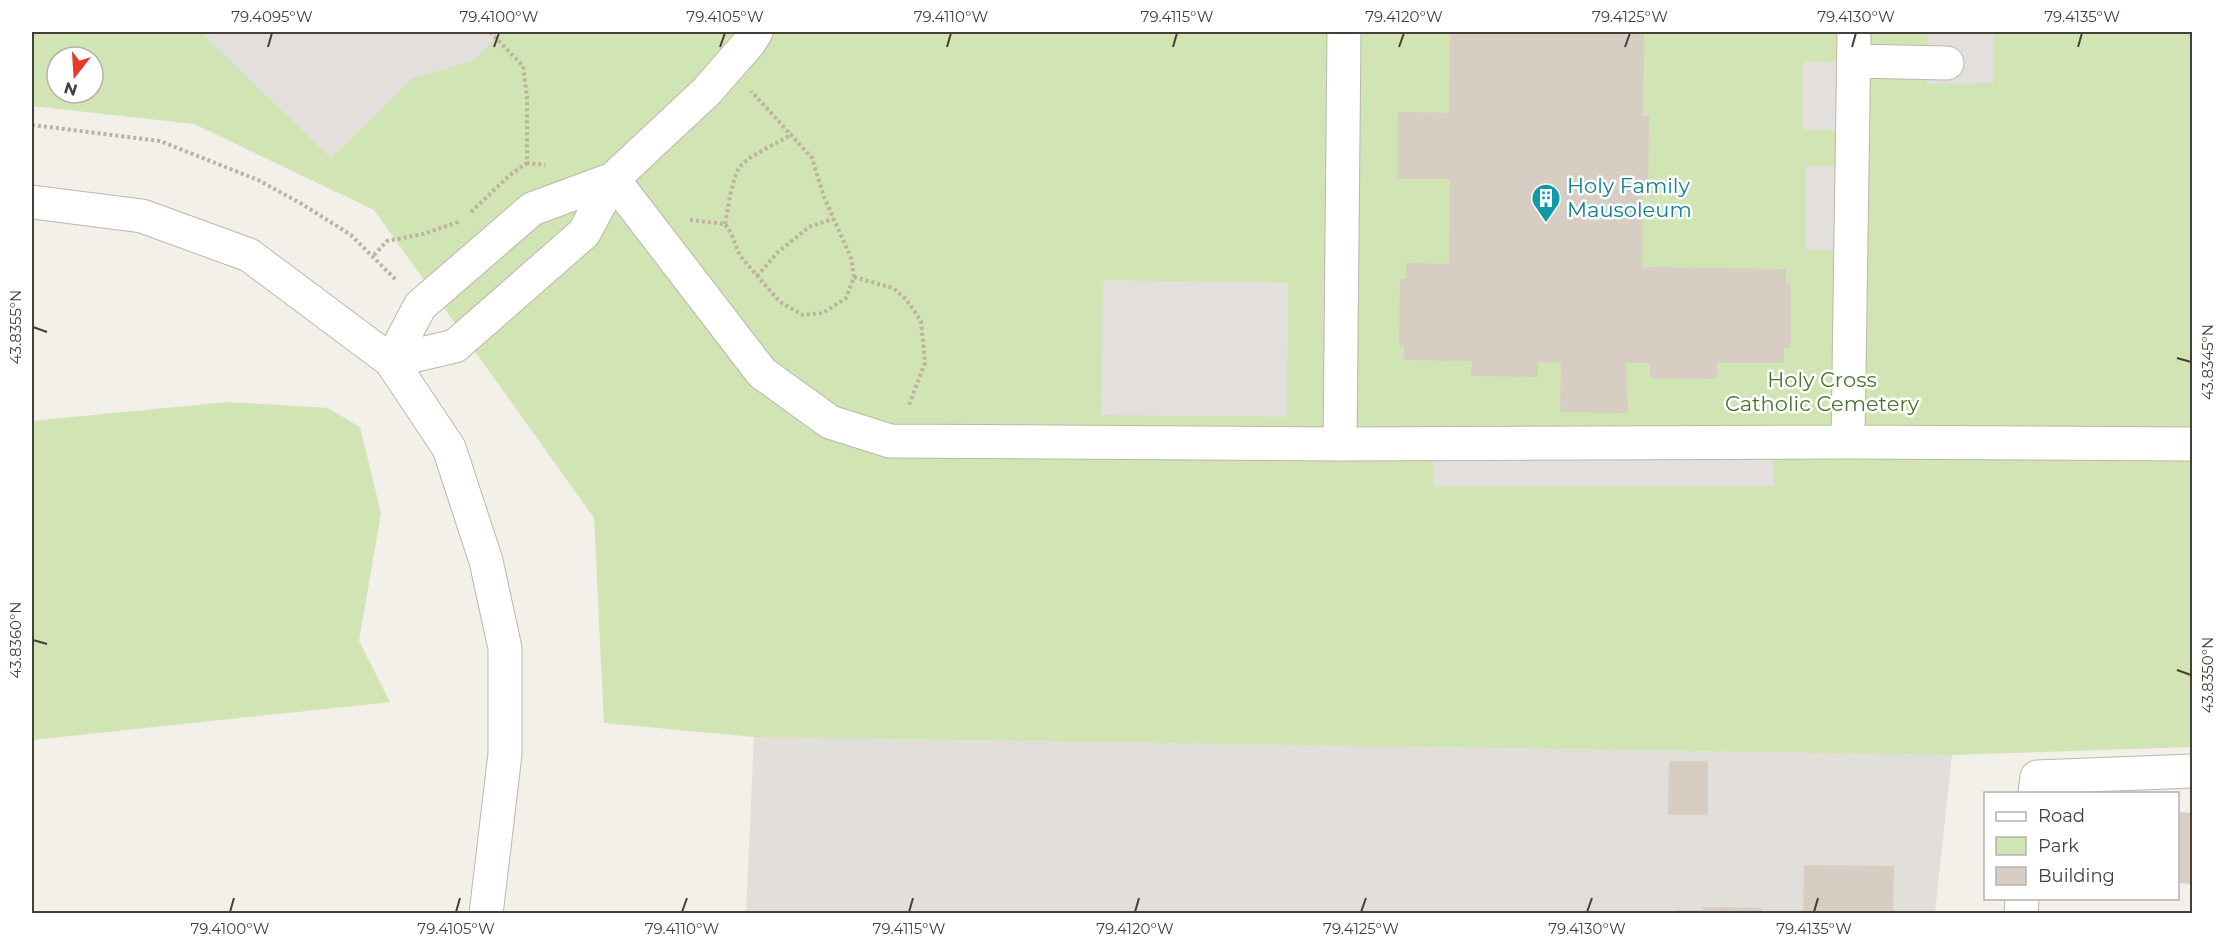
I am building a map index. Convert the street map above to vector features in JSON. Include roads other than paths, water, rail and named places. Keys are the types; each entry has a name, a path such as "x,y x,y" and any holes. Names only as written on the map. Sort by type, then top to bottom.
{"street":[{"path":"391,361 455,346 584,233 613,179 706,92 756,32"},
{"path":"1340,444 1344,32"},
{"path":"1848,442 1854,46 1947,63"},
{"path":"613,179 762,373 830,422 890,441 1340,444 1848,442 2193,444"},
{"path":"391,361 420,306 532,209 613,179"},
{"path":"32,202 142,216 249,255 391,361 449,448 486,561 505,648 505,753 486,914"},
{"path":"2036,785 2193,771"}],"place":[{"name":"Holy Family Mausoleum","path":"1546,224"}],"park label":[{"name":"Holy Cross Catholic Cemetery","path":"1822,392"}]}
